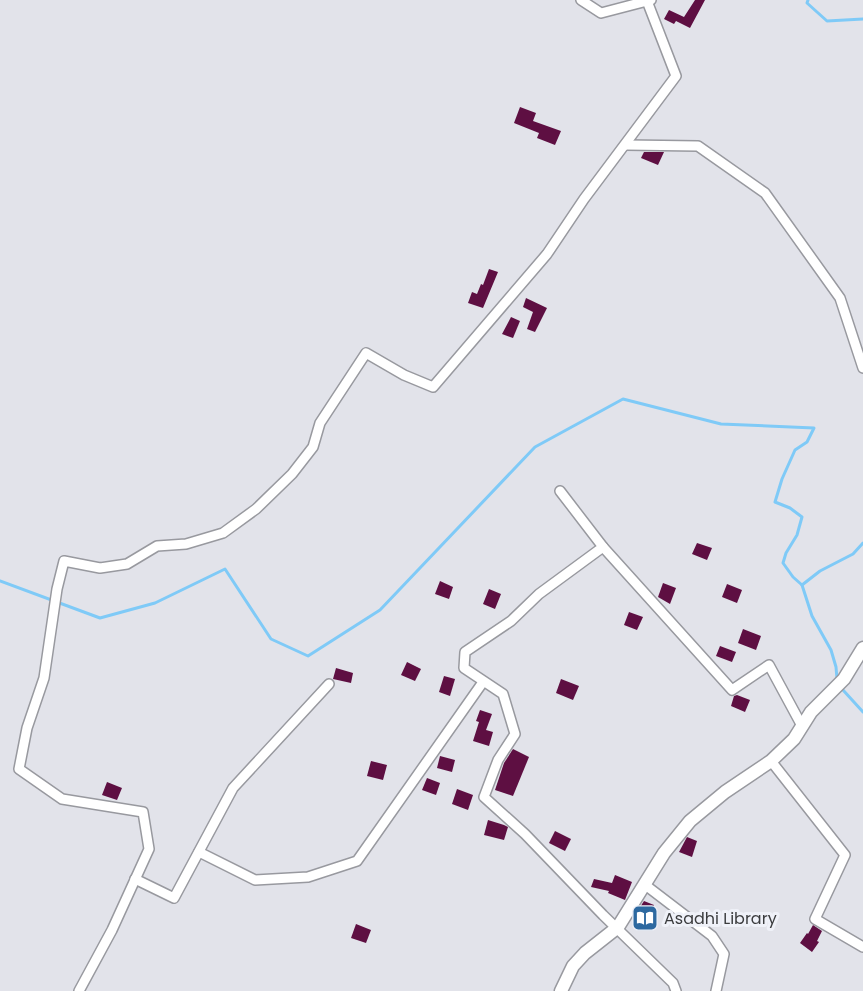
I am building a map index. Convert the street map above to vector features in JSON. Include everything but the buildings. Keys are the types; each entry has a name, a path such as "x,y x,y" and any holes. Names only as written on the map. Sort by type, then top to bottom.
{"street":[{"path":"80,991 112,930 148,849 143,812 62,799 19,769 27,728 44,678 57,589 64,561 100,568 127,564 157,546 186,544 223,532 256,509 292,474 313,447 320,423 366,353 404,375 433,387 547,254 584,199 676,76 649,1 600,14 581,0"},
{"path":"626,145 698,146 765,193 840,298 863,368"},
{"path":"560,491 603,547 732,690 769,665 802,726"},
{"path":"603,547 539,594 510,621 465,652 464,668 503,694 514,734 498,760 484,797 525,834 603,915 618,927 672,983 676,991"},
{"path":"561,991 573,966 585,953 618,927 664,853 690,821 725,792 771,761 794,739 811,712 844,679 863,648"},
{"path":"199,852 255,880 308,877 357,861 483,682"},
{"path":"135,879 174,898 233,788 329,684"},
{"path":"771,761 844,855 815,919 863,947"},
{"path":"644,884 712,936 724,954 716,991"}],"waterway":[{"path":"808,0 807,3 827,21 863,19"},
{"path":"0,581 100,618 155,603 225,569 271,639 308,656 380,610 535,447 623,399 721,424 814,428 807,442 795,450 775,502 790,508 802,517 797,535 783,563 802,585 812,616 831,650 837,679"},
{"path":"802,585 820,571 853,554 863,543"},
{"path":"843,690 863,712"}],"place":[{"name":"Asadhi Library","path":"645,918"}]}
